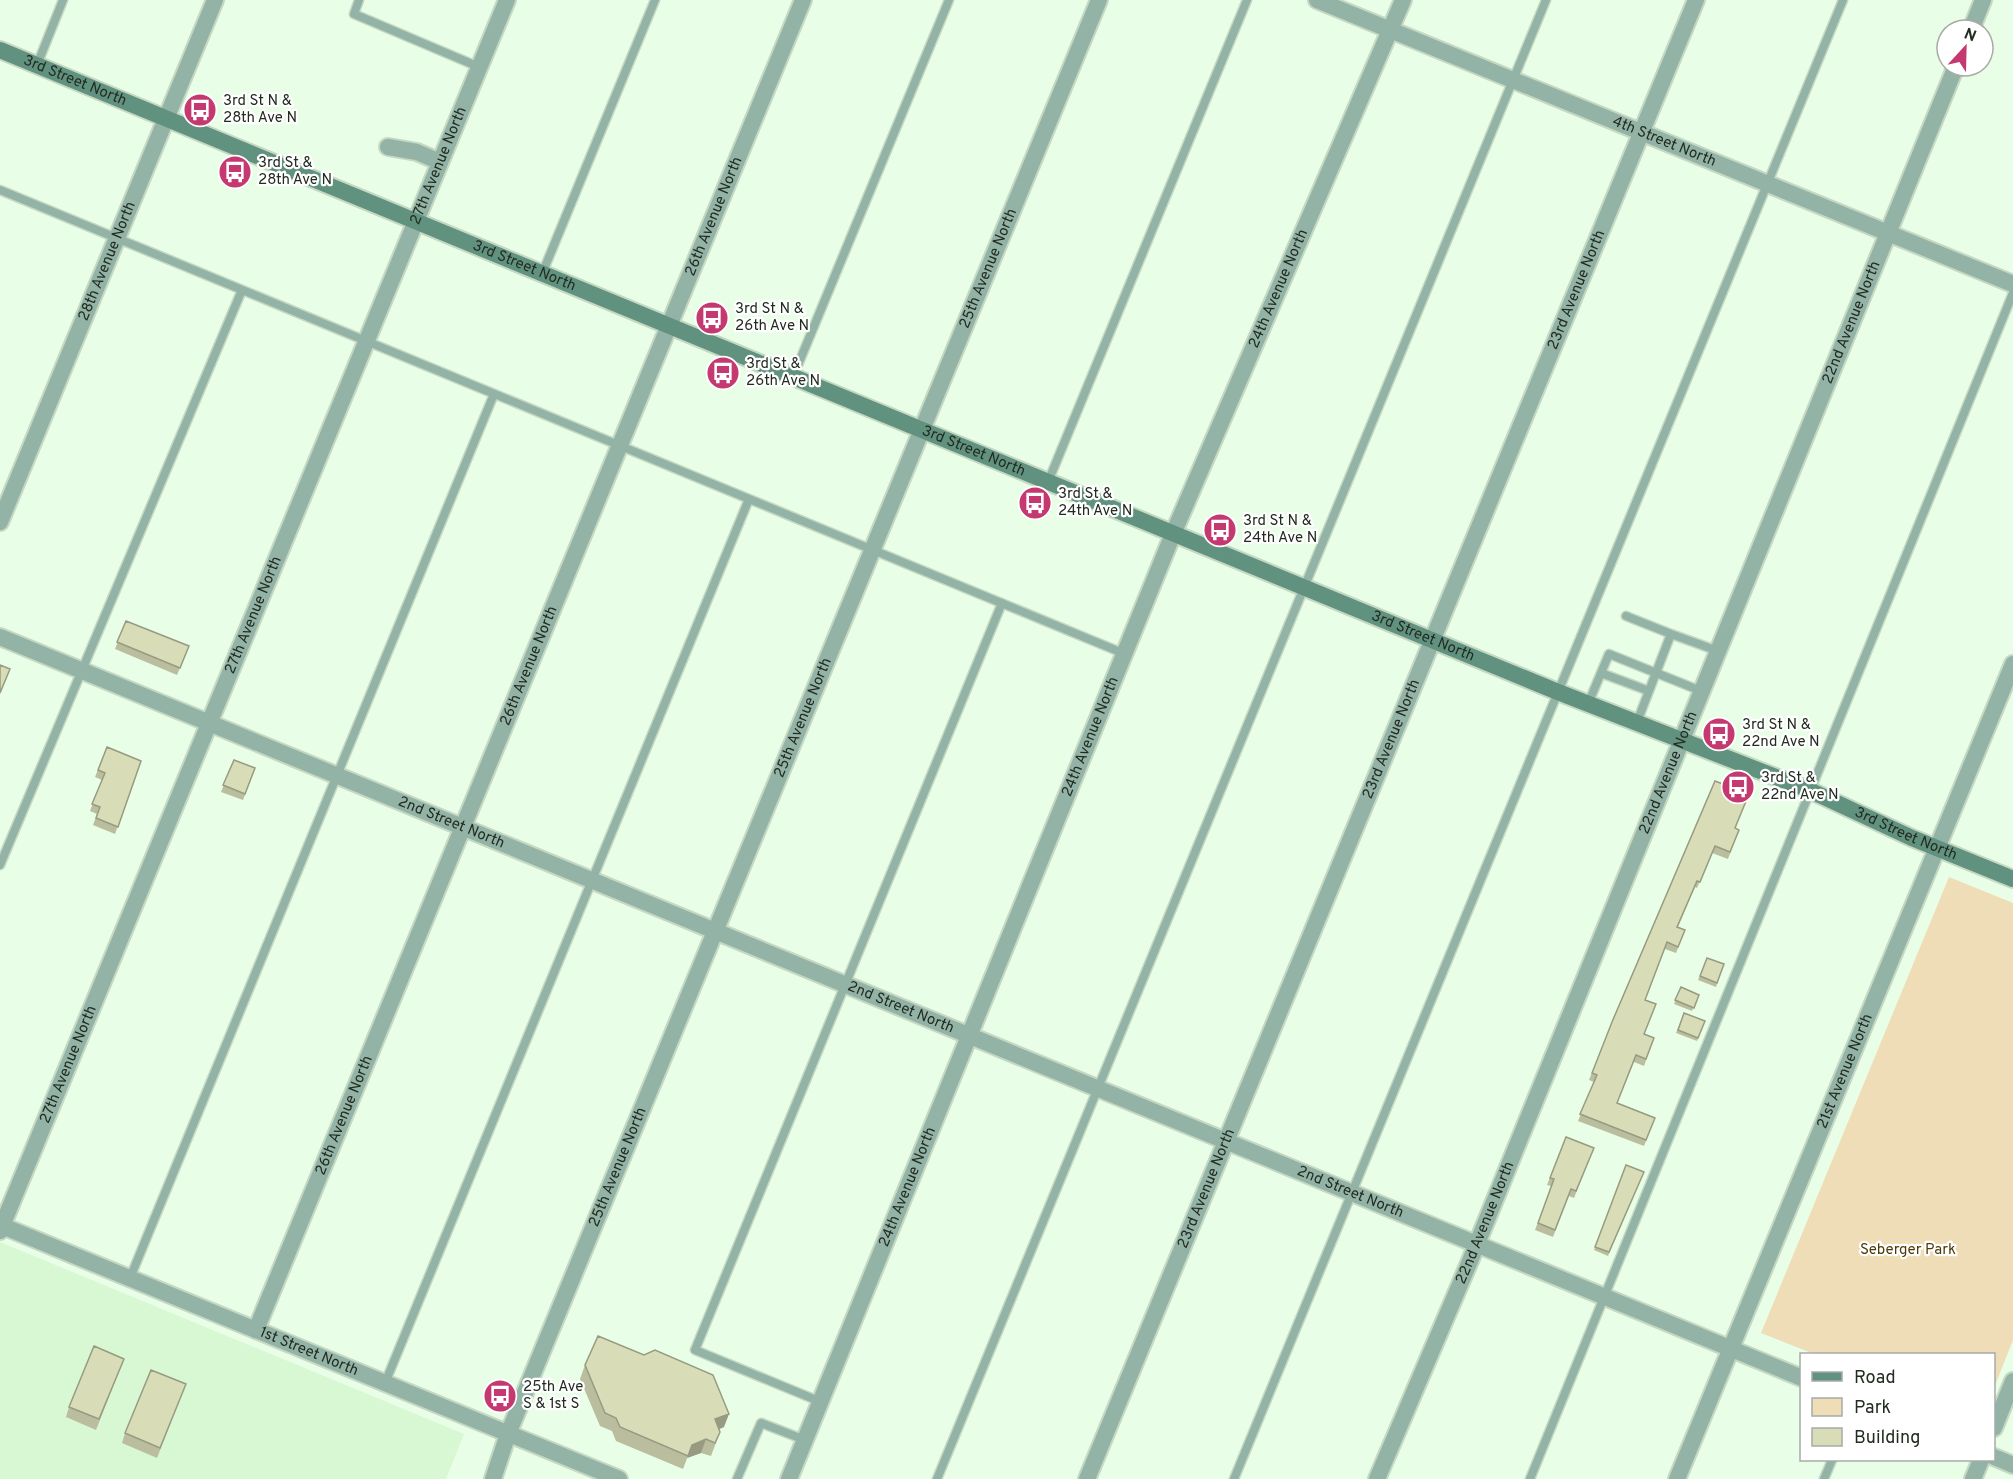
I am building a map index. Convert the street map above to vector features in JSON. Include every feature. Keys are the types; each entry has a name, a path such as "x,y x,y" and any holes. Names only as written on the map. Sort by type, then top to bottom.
{"main road":[{"name":"3rd Street North","path":"0,51 1558,692 1809,790 1937,848 2013,879"}],"street":[{"name":"28th Avenue North","path":"0,522 215,0"},
{"name":"27th Avenue North","path":"1,1227 507,0"},
{"name":"26th Avenue North","path":"256,1330 803,0"},
{"name":"25th Avenue North","path":"493,1479 508,1434 1099,0"},
{"name":"4th Street North","path":"1317,0 2013,284"},
{"name":"24th Avenue North","path":"789,1479 971,1036 1173,534 1403,0"},
{"name":"23rd Avenue North","path":"1087,1479 1696,0"},
{"path":"1976,18 1983,0"},
{"name":"22nd Avenue North","path":"1377,1479 1477,1244 1951,78"},
{"path":"388,147 417,152 440,162"},
{"name":"2nd Street North","path":"0,637 1800,1377"},
{"name":"21st Avenue North","path":"1677,1479 2013,664"},
{"name":"1st Street North","path":"1,1227 619,1479"},
{"path":"1995,1426 2013,1381"},
{"name":"25th Avenue North","path":"480,1479 508,1434"},
{"path":"1995,1457 2013,1465"},
{"path":"1973,1479 1981,1461"}],"lane":[{"path":"37,65 63,0"},
{"path":"359,0 354,14 479,67"},
{"path":"542,274 655,0"},
{"path":"793,377 949,0"},
{"path":"1048,482 1247,0"},
{"path":"937,1479 1546,0"},
{"path":"1234,1479 1843,0"},
{"path":"0,190 1125,654"},
{"path":"0,866 242,290"},
{"path":"1530,1479 2013,292"},
{"path":"130,1278 494,394"},
{"path":"385,1383 749,499"},
{"path":"821,1402 695,1350 1002,603"},
{"path":"1626,616 1718,651"},
{"path":"1637,722 1671,634"},
{"path":"1588,704 1609,654 1701,691"},
{"path":"1601,673 1649,691"},
{"path":"737,1479 761,1423 805,1440"},
{"path":"1824,1479 1832,1461"}],"shaded area":[{"path":"0,1242 464,1434 446,1479 0,1479"}],"green space":[{"name":"Seberger Park","path":"1949,877 2013,903 2013,1340 1995,1385 1995,1353 1811,1353 1761,1333"}],"building":[{"path":"126,621 189,646 180,668 117,642"},
{"path":"0,665 10,669 0,693"},
{"path":"107,747 141,761 118,827 96,818 100,807 92,804 105,773 98,770"},
{"path":"234,760 255,768 245,794 223,785"},
{"path":"1715,781 1749,794 1735,828 1739,830 1730,852 1715,846 1677,927 1685,930 1678,947 1667,942 1645,1000 1656,1004 1644,1034 1654,1038 1646,1059 1636,1055 1617,1103 1655,1118 1646,1140 1580,1114 1597,1075 1592,1073 1612,1022"},
{"path":"1707,958 1724,964 1717,983 1700,976"},
{"path":"1681,987 1699,995 1694,1008 1675,1000"},
{"path":"1684,1013 1705,1021 1698,1038 1678,1030"},
{"path":"1566,1137 1594,1148 1576,1191 1571,1189 1555,1230 1538,1223 1554,1179 1550,1178"},
{"path":"1626,1165 1644,1172 1609,1252 1595,1247"},
{"path":"598,1336 644,1355 655,1350 713,1375 729,1414 715,1419 720,1432 715,1443 706,1439 692,1445 688,1456 620,1427 616,1418 605,1413 585,1365"},
{"path":"94,1346 124,1359 99,1419 69,1407"},
{"path":"151,1370 186,1384 160,1448 125,1433"}],"place":[{"name":"3rd St N & 28th Ave N","path":"200,110"},
{"name":"3rd St & 28th Ave N","path":"235,172"},
{"name":"3rd St N & 26th Ave N","path":"712,318"},
{"name":"3rd St & 26th Ave N","path":"723,373"},
{"name":"3rd St & 24th Ave N","path":"1035,503"},
{"name":"3rd St N & 24th Ave N","path":"1220,530"},
{"name":"3rd St N & 22nd Ave N","path":"1719,734"},
{"name":"3rd St & 22nd Ave N","path":"1738,787"},
{"name":"25th Ave S & 1st S","path":"500,1396"}]}
